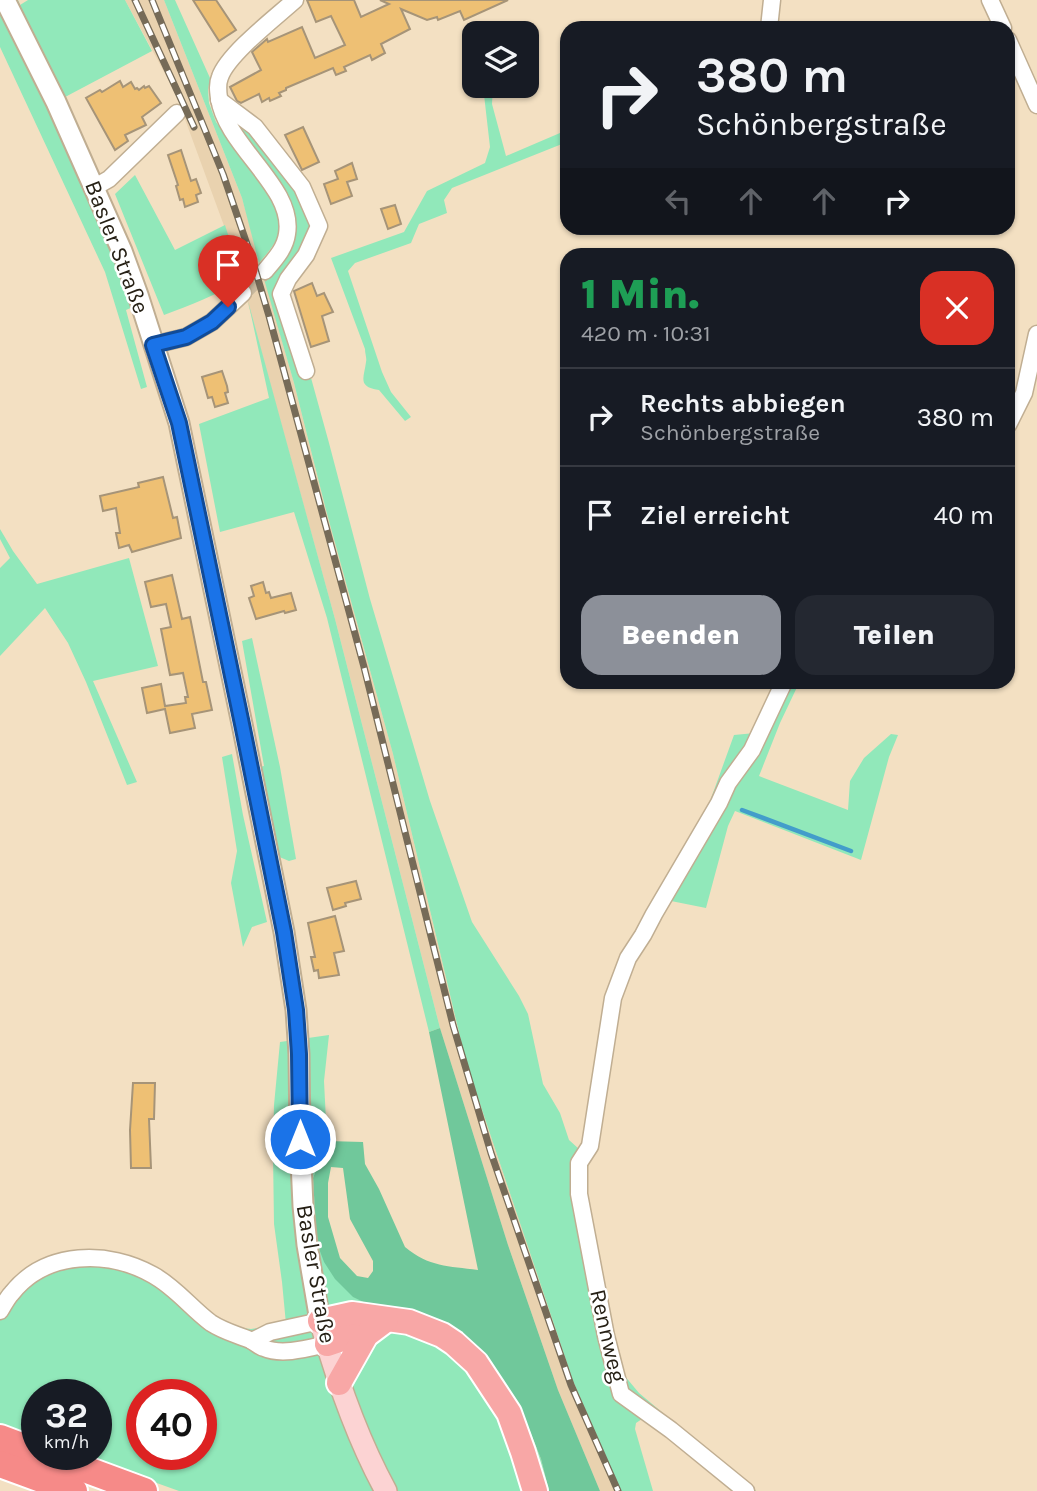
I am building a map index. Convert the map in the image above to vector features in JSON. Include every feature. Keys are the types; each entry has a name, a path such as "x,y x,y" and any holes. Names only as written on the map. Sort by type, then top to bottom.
{"highway":[{"path":"5,1453 74,1491"},
{"path":"87,1470 144,1491"}],"main road":[{"path":"320,1321 352,1314 409,1322 442,1335 465,1352 476,1363 509,1413 535,1491"},
{"path":"339,1383 366,1335 386,1320"},
{"name":"Basler Straße","path":"320,1321 350,1416 386,1491"},
{"path":"327,1345 345,1338 366,1335"}],"street":[{"name":"Basler Straße","path":"5,0 56,102 122,251 179,423 284,932 296,1010 303,1206 320,1321"},
{"path":"265,271 283,249 287,236 286,209 233,132 220,108 218,85 220,75 231,60 295,0"},
{"path":"770,21 772,0"},
{"path":"990,0 1000,21"},
{"path":"1015,56 1037,105"},
{"path":"219,100 255,127 302,187 319,226 306,255 288,279 281,294 306,371"},
{"path":"95,187 109,179 177,113"},
{"path":"153,345 186,337 212,322 243,293"},
{"path":"1015,411 1024,393 1037,334"},
{"name":"Rennweg","path":"746,1491 671,1430 621,1394 606,1336 579,1194 579,1163 590,1146 612,998 628,958 719,803 727,783 752,750 781,689"},
{"path":"0,1311 12,1292 46,1266 80,1258 101,1259 125,1263 157,1277 211,1322 229,1333 252,1340 264,1349 287,1352 327,1345"},
{"path":"252,1340 270,1332 320,1321"}],"shaded area":[{"path":"125,0 164,0 242,198 393,754 466,1062 573,1381 621,1491 600,1491 558,1390 508,1245 440,1028 335,619 234,253 175,92"}],"green space":[{"path":"0,0 18,0 20,5 28,0 125,0 152,51 50,105 88,188 133,307 126,310 147,387 141,389 105,272 0,47"},
{"path":"164,0 175,0 210,78 209,103 216,122 277,206 280,224 277,238 259,263 242,198"},
{"path":"484,98 492,98 506,156 560,133 560,145 452,188 444,200 447,213 419,224 411,243 355,263 348,271 382,372 391,392 411,417 405,421 379,390 367,387 363,381 365,349 331,258 404,232 427,191 485,163 490,147"},
{"path":"235,117 295,182 311,227 309,239 284,280 370,599 430,801 472,922 528,1014 543,1084 560,1113 569,1140 589,1158 586,1188 601,1280 624,1375 639,1393 756,1491 738,1491 642,1419 636,1423 635,1429 653,1491 621,1491 573,1381 466,1062 393,754 264,279 291,249 296,229 290,198 244,137 233,118"},
{"path":"135,175 175,250 225,225 242,279 214,295 164,315 115,194"},
{"path":"248,301 335,619 440,1028 429,1032 327,618 294,512 220,532 199,424 269,398"},
{"path":"0,529 37,584 129,558 158,666 93,681 137,782 127,785 68,643 45,608 0,656 0,568 10,558 0,539"},
{"path":"252,638 280,767 296,859 289,861 270,853 255,768 264,766 242,641"},
{"path":"775,689 796,689 759,776 848,810 850,781 864,758 891,734 898,735 889,757 861,860 735,811 728,826 706,908 656,898 705,815 734,735 755,733"},
{"path":"232,754 267,922 252,927 243,947 231,883 237,851 222,757"},
{"path":"440,1028 508,1245 558,1390 600,1491 549,1491 541,1459 525,1419 488,1361 353,1297 335,1279 318,1246 313,1178 327,1141 363,1142 365,1164 405,1247 431,1262 478,1270 429,1032","holes":["331,1167 343,1168 350,1219 373,1261 373,1271 368,1278 357,1276 340,1258 328,1217"]},
{"path":"329,1035 324,1081 327,1141 313,1178 318,1246 384,1311 488,1361 525,1419 541,1459 549,1491 179,1491 112,1467 112,1379 21,1379 21,1434 0,1426 0,1299 65,1253 83,1250 114,1252 148,1263 169,1277 215,1318 233,1327 251,1329 286,1324 274,1224 274,1105 280,1042"}],"building":[{"path":"193,0 216,0 236,30 219,41"},
{"path":"307,0 354,0 361,17 389,4 380,0 508,0 464,20 460,11 438,20 437,17 427,20 401,9 410,29 381,44 385,53 372,60 370,55 344,67 346,71 336,75 333,68 286,88 279,93 281,96 270,101 269,98 262,102 259,94 241,103 237,101 230,87 261,70 252,52 267,39 268,42 302,27 315,58 345,45 331,16 316,22"},
{"path":"120,81 123,87 131,82 135,89 139,90 149,86 161,103 142,117 146,125 125,135 128,141 115,150 86,98"},
{"path":"303,127 319,162 302,170 285,135"},
{"path":"181,150 191,181 196,179 201,193 196,195 198,202 185,207 183,199 180,200 168,155"},
{"path":"352,163 357,179 347,182 352,196 331,204 324,184 338,179 335,171"},
{"path":"395,205 401,224 388,229 381,209"},
{"path":"312,283 317,296 324,293 333,312 322,316 329,341 311,347 294,291"},
{"path":"222,371 227,386 228,392 225,393 228,403 215,407 212,397 208,398 202,377"},
{"path":"163,477 173,518 177,517 181,538 132,552 129,545 119,548 116,533 120,533 116,508 103,511 100,496 139,487 138,483"},
{"path":"172,575 182,619 190,617 203,682 206,682 212,710 192,714 195,728 170,733 165,709 147,713 142,688 161,684 165,706 186,703 185,697 188,697 183,673 170,675 161,629 171,627 166,604 151,607 145,582"},
{"path":"263,582 266,593 269,592 271,598 291,593 296,610 256,619 249,598 254,596 251,586"},
{"path":"356,881 361,899 345,903 346,906 333,910 327,888"},
{"path":"335,916 344,951 334,953 339,975 319,978 318,970 314,971 311,957 315,957 308,923"},
{"path":"133,1083 155,1083 154,1119 149,1119 151,1168 131,1168"}],"waterway":[{"path":"742,810 851,851"}],"tunnel":[{"path":"243,293 265,271"}],"railway":[{"path":"135,0 194,127"},
{"path":"152,0 223,174 269,316 364,667 453,1025 491,1153 571,1385 618,1491"}],"route":[{"path":"228,307 212,322 186,337 153,345 179,423 284,932 296,1010 300,1139"}]}
